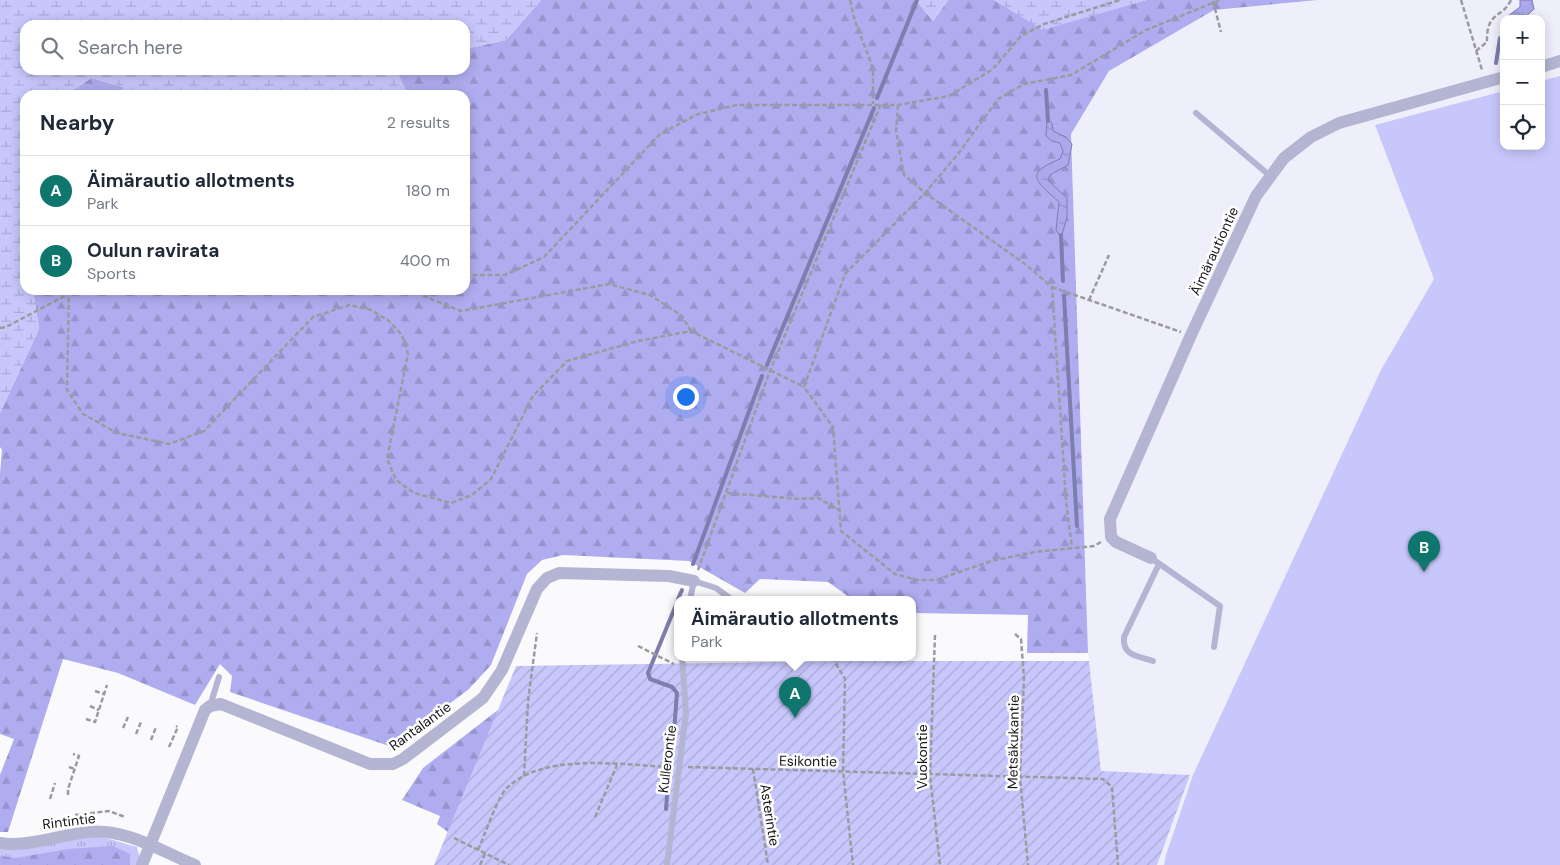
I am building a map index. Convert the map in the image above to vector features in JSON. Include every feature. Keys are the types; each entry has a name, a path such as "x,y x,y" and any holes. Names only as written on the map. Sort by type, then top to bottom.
{"street":[{"path":"1545,66 1560,61"},
{"name":"Äimärautiontie","path":"1112,538 1110,519 1191,335 1256,196 1284,158 1312,137 1339,123 1500,78"},
{"path":"1112,538 1116,542 1155,561"},
{"name":"Rantalantie","path":"210,706 221,704 370,764 392,764 403,759 483,698 492,688 502,670 537,589 547,578 559,573 568,573 668,576 694,581"},
{"path":"142,865 205,710 210,706"},
{"name":"Rintintie","path":"0,843 23,842 99,831 126,836 195,865"}],"lane":[{"path":"1196,113 1269,176"},
{"path":"1153,661 1127,653 1123,647 1124,637 1155,561 1220,606 1214,647"},
{"path":"691,596 694,581 716,588 728,596"},
{"name":"Kullerontie","path":"667,865 686,713 682,661"},
{"path":"210,706 219,677"}],"path":[{"path":"850,0 855,21 873,68 873,104"},
{"path":"470,275 505,275 544,257 660,134 698,114 737,105 898,104 949,96 993,69 1021,36 1044,24 1120,0"},
{"path":"804,387 844,274 925,193 998,99 1024,84 1071,75 1146,30 1213,1 1220,0"},
{"path":"1476,51 1487,42 1489,22 1511,0"},
{"path":"1213,1 1221,32"},
{"path":"1463,1 1486,82"},
{"path":"694,581 770,371 881,104"},
{"path":"898,104 896,131 904,175 925,193 1025,264 1052,287 1191,335"},
{"path":"1089,300 1109,255"},
{"path":"421,295 461,311 609,284 650,296 681,315 691,331 804,387 833,427 841,531 895,574 917,580 936,580 991,561 1036,552 1094,546 1112,538"},
{"path":"1052,287 1066,500 1072,548"},
{"path":"0,328 6,327 63,295"},
{"path":"68,295 67,390 83,414 117,433 169,444 204,431 314,317 350,305 371,310 389,321 402,335 408,354 387,459 396,480 414,493 451,503 472,495 491,479 533,396 567,361 638,341 691,331"},
{"path":"727,493 799,500 818,498 839,510"},
{"path":"524,776 528,701 537,633"},
{"name":"Vuokontie","path":"935,634 930,775 940,865"},
{"name":"Metsäkukantie","path":"1015,634 1021,639 1024,678 1020,777 1028,865"},
{"path":"638,646 661,658"},
{"path":"834,661 845,679 843,771 853,865"},
{"path":"86,719 96,722 107,685"},
{"path":"95,691 104,694"},
{"path":"90,706 99,710"},
{"path":"123,728 128,717"},
{"path":"136,734 141,722"},
{"path":"169,747 178,727 176,726"},
{"path":"151,740 156,727"},
{"path":"68,795 68,789 79,756 73,754"},
{"name":"Esikontie","path":"478,850 506,788 524,776 565,763 1103,779 1112,787 1118,865"},
{"path":"595,817 617,765"},
{"path":"69,767 75,769"},
{"name":"Asterintie","path":"752,769 768,865"},
{"path":"50,799 55,783"},
{"path":"75,814 109,811 125,816"},
{"path":"454,838 510,865"},
{"path":"480,865 485,854"}],"shaded area":[{"path":"1318,0 1560,0 1560,865 1157,865 1190,775 1101,771 1088,653 1071,134 1109,71 1214,10"}],"green space":[{"path":"0,0 541,0 506,40 470,48 470,20 20,20 20,75 398,75 406,90 123,90 123,87 91,78 73,90 20,90 20,295 34,295 39,329 0,413"},
{"path":"541,0 916,0 933,21 948,0 994,0 1043,29 1146,0 1318,0 1214,10 1109,71 1071,134 1088,653 1027,653 1028,615 916,613 916,596 848,596 828,582 760,579 745,593 689,561 563,555 542,560 527,574 491,665 469,689 392,747 230,692 232,676 220,664 195,705 118,673 63,659 8,832 0,832 0,775 14,739 0,734 0,473 2,450 0,447 0,413 39,329 34,295 470,295 470,90 406,90 398,75 470,75 470,48 506,40"},
{"path":"916,0 948,0 933,21"},
{"path":"994,0 1146,0 1043,30"},
{"path":"1560,76 1560,865 1164,865 1193,775 1381,370 1434,279 1375,125 1500,92 1500,150 1545,150 1545,80"},
{"path":"91,78 123,87 123,90 73,90"},
{"path":"845,661 1089,661 1101,771 1190,775 1157,865 434,865 516,666"},
{"path":"503,706 457,816 448,832 437,824 440,816 402,800 423,768"},
{"path":"99,836 137,847 140,858 137,865 0,865 0,848"},
{"path":"113,846 130,854 130,865 0,865 0,856 16,858 68,849"}],"water":[{"path":"1520,0 1532,0 1534,9 1527,15 1509,15 1520,7"},
{"path":"1047,118 1052,123 1053,131 1066,137 1072,144 1068,165 1050,175 1048,180 1067,198 1067,217 1061,238 1056,230 1059,202 1044,189 1037,178 1037,174 1041,169 1060,159 1063,151 1060,143 1052,141 1046,136"}],"waterway":[{"path":"877,98 917,0"},
{"path":"1496,63 1500,38"},
{"path":"1046,90 1048,121"},
{"path":"767,365 874,108"},
{"path":"1061,235 1063,281"},
{"path":"1064,296 1077,526"},
{"path":"693,564 762,376"},
{"path":"679,596 682,590"},
{"path":"673,744 677,693 672,687 650,679 648,673 674,610"},
{"path":"670,761 671,755"},
{"path":"666,809 669,772"}],"place":[{"name":"Oulun ravirata","path":"1424,572"},
{"name":"Äimärautio allotments","path":"795,718"}]}
